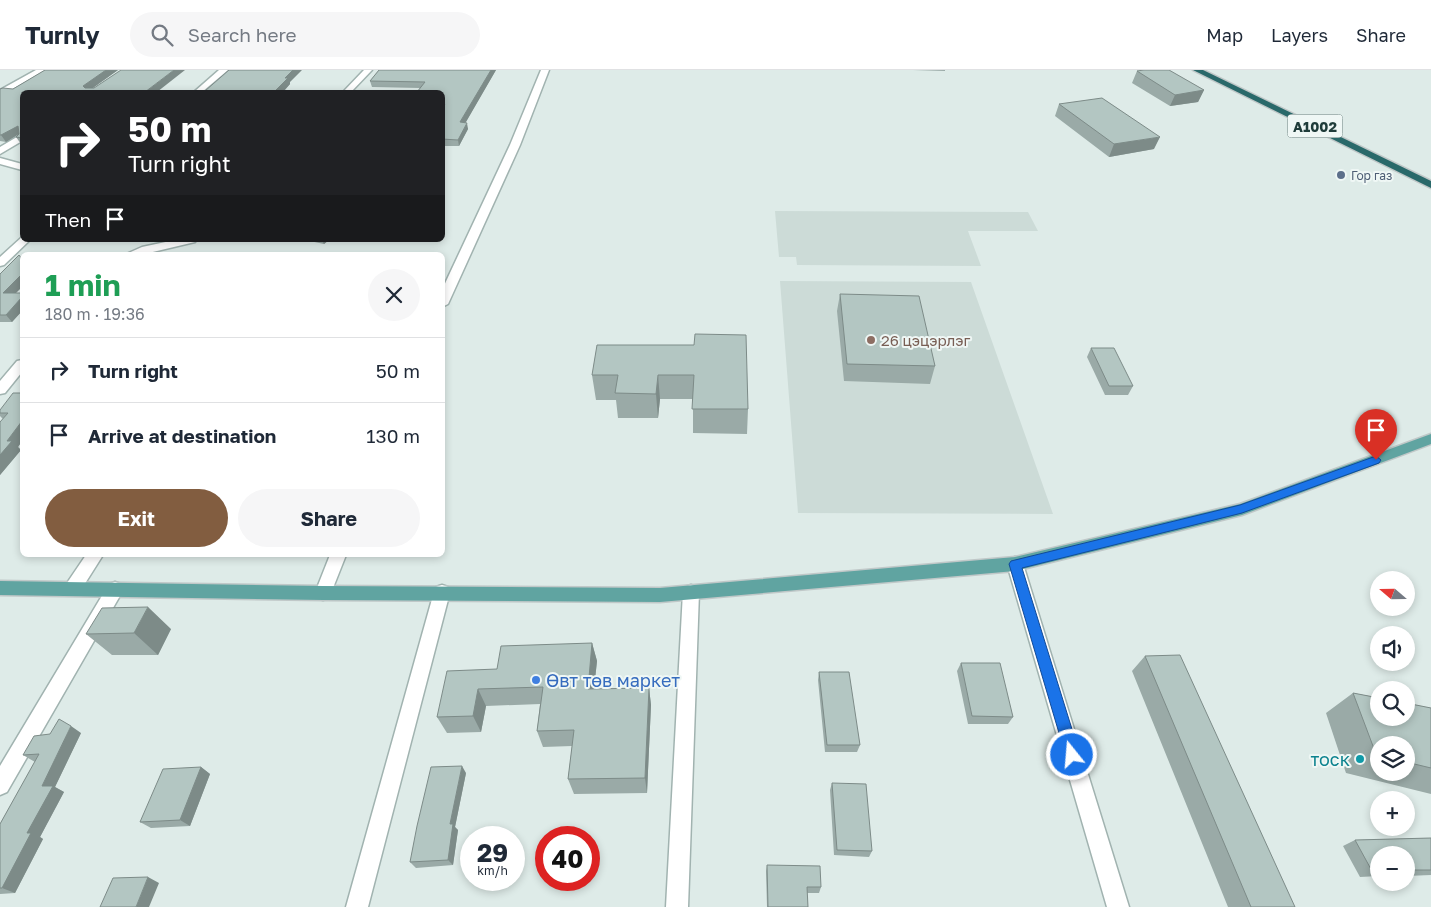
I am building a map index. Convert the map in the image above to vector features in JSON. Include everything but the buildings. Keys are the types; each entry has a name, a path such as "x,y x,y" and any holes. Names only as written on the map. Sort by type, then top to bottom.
{"highway":[{"name":"A1002","path":"1197,70 1431,185"}],"main road":[{"path":"0,588 323,593 442,592 660,595 1015,564 1242,509 1431,439"}],"street":[{"path":"0,93 42,70"},
{"path":"200,90 224,70"},
{"path":"349,90 368,70"},
{"path":"445,297 514,145 545,70"},
{"path":"0,151 20,138"},
{"path":"0,161 20,166"},
{"path":"0,263 22,242"},
{"path":"137,252 146,248 180,242"},
{"path":"0,390 20,366"},
{"path":"73,588 94,557"},
{"path":"323,593 337,557"},
{"path":"1015,564 1118,907"},
{"path":"0,785 115,589"},
{"path":"358,907 442,592"},
{"path":"676,907 692,592"}],"shaded area":[{"path":"775,211 1028,212 1038,231 968,231 981,266 797,265 796,257 779,257"},
{"path":"780,281 971,282 1053,514 798,513"}],"place":[{"name":"Гор газ","path":"1341,175"},
{"name":"26 цэцэрлэг","path":"871,340"},
{"name":"Өвт төв маркет","path":"536,680"},
{"name":"тоск","path":"1360,759"}],"route":[{"path":"1072,755 1015,564 1242,509 1376,460"}]}
